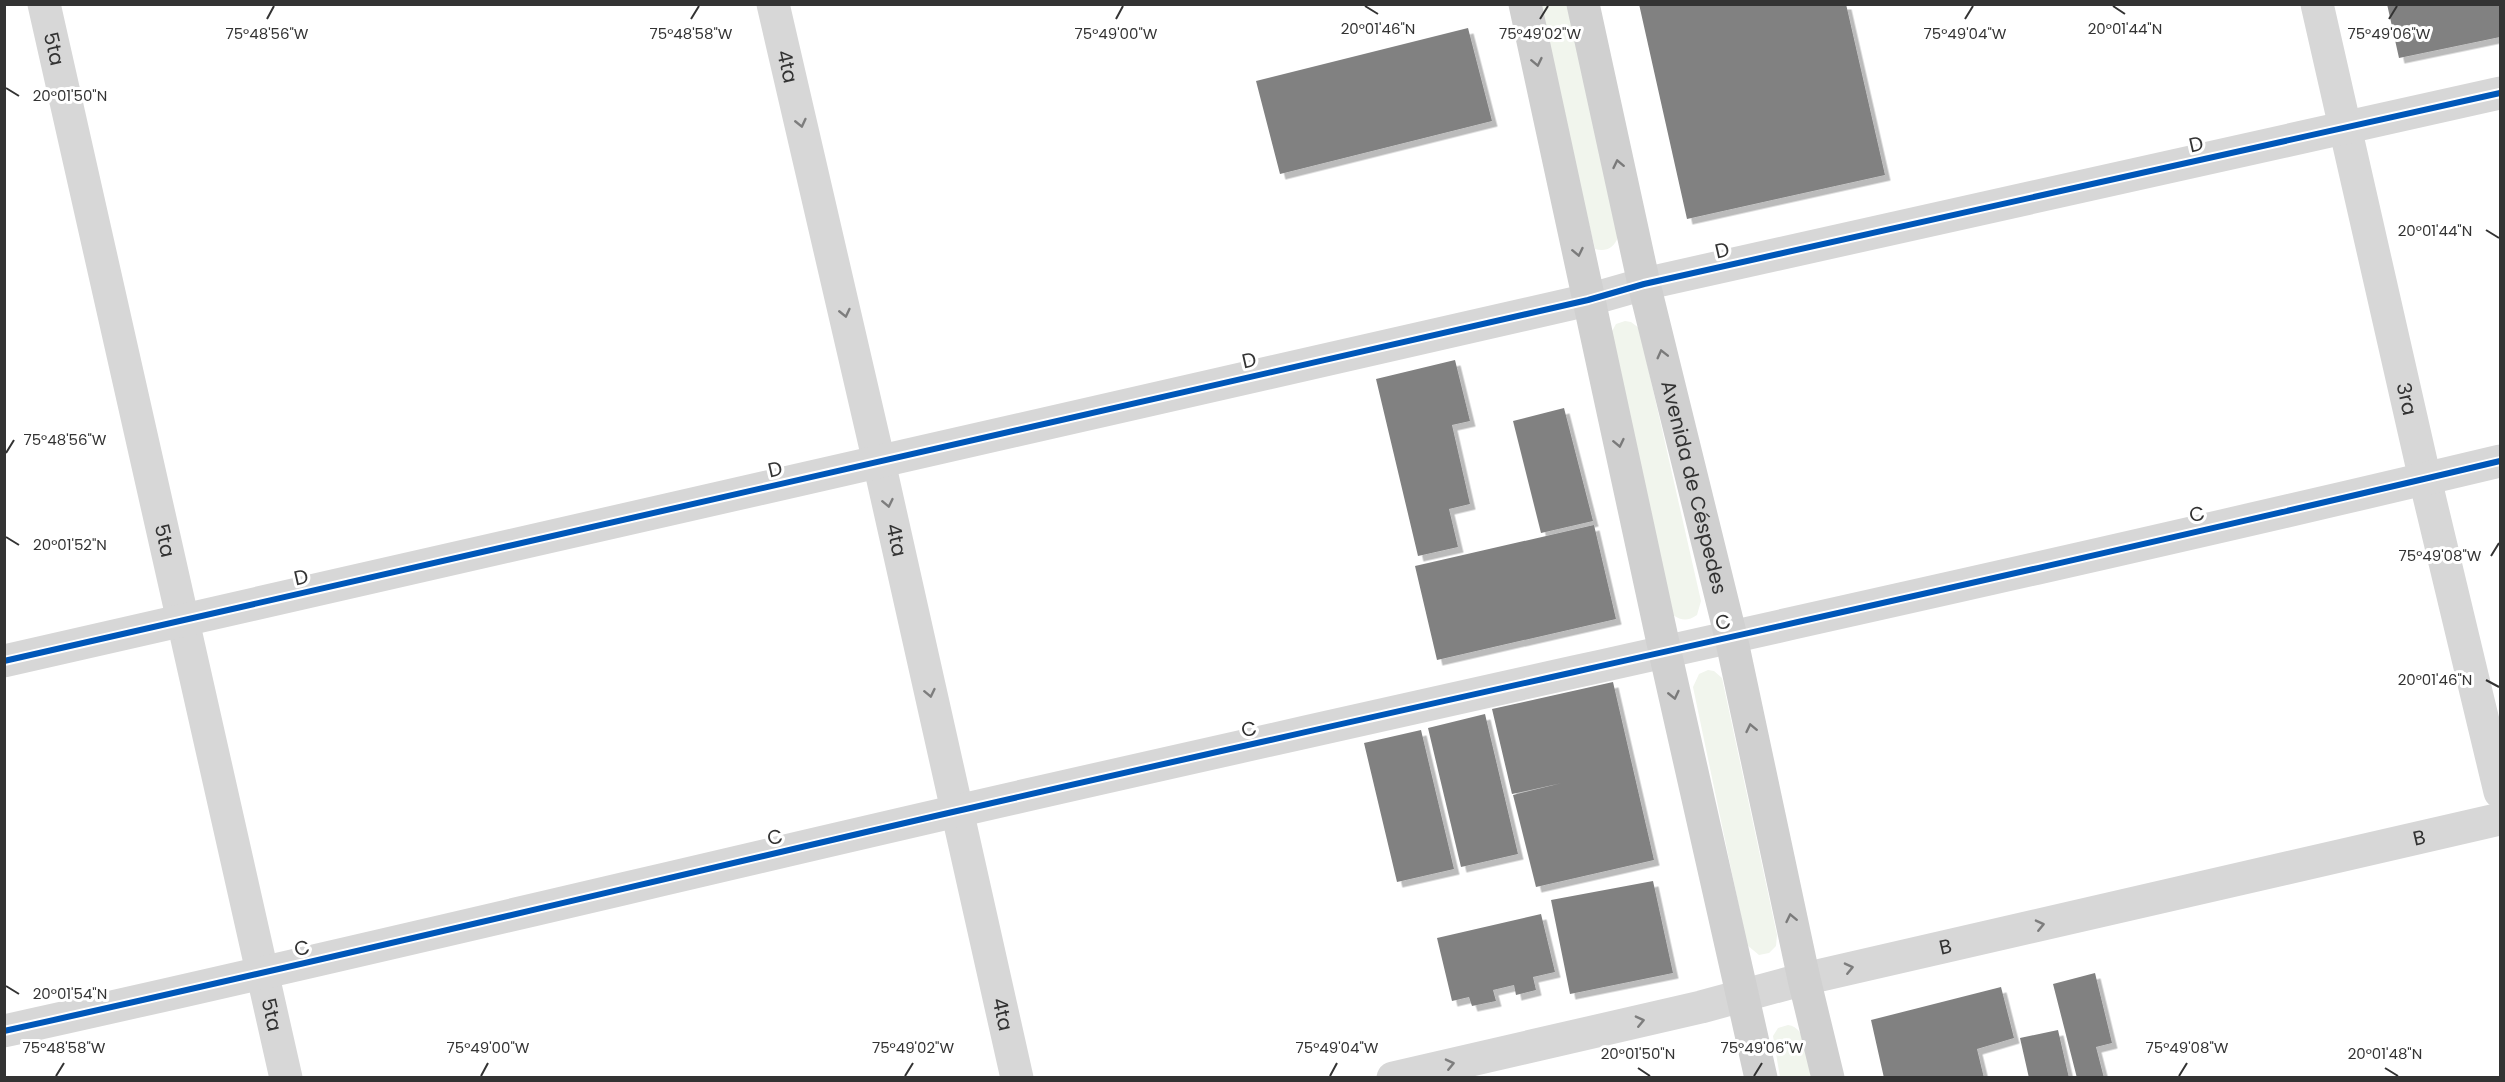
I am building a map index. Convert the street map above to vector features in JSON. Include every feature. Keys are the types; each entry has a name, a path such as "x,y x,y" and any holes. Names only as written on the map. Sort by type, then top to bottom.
{"main road":[{"path":"1525,4 1665,652 1761,1077"},
{"name":"Avenida de Céspedes","path":"1583,4 1644,284 1731,637 1804,979 1828,1077"}],"street":[{"name":"5ta","path":"44,4 286,1077"},
{"name":"4ta","path":"773,4 879,462 1017,1077"},
{"name":"3ra","path":"2317,4 2424,479 2500,792"},
{"name":"D","path":"4,662 1588,300 1644,284 2500,93"},
{"name":"C","path":"4,1031 263,974 956,811 2500,461"},
{"name":"B","path":"1393,1077 1742,996 1804,979 2500,819"}],"shaded area":[{"path":"1537,5 1568,5 1618,237 1612,246 1606,249 1595,249"},
{"path":"1625,321 1639,328 1701,601 1697,615 1688,619 1673,615 1611,333 1616,324"},
{"path":"1708,670 1714,671 1722,678 1777,935 1776,946 1769,953 1759,955 1747,945 1693,687 1699,674"},
{"path":"1788,1025 1795,1027 1803,1038 1811,1077 1780,1077 1773,1036 1778,1028"}],"building":[{"path":"1639,4 1846,4 1885,175 1687,219"},
{"path":"2387,4 2500,4 2500,37 2399,58"},
{"path":"1468,28 1492,121 1280,174 1256,81"},
{"path":"1455,360 1470,421 1452,425 1470,504 1449,509 1458,547 1418,556 1376,379"},
{"path":"1564,408 1593,521 1541,533 1513,421"},
{"path":"1594,525 1616,619 1437,660 1415,566"},
{"path":"1613,682 1654,860 1536,887 1513,795 1562,783 1512,794 1492,709"},
{"path":"1485,714 1518,854 1461,867 1428,728"},
{"path":"1421,730 1454,869 1397,882 1364,743"},
{"path":"1653,881 1673,973 1570,994 1551,900"},
{"path":"1541,914 1555,972 1533,977 1536,990 1516,995 1514,985 1493,990 1496,1001 1472,1006 1469,997 1452,1001 1437,938"},
{"path":"2095,973 2112,1043 2096,1047 2104,1078 2077,1078 2053,984"},
{"path":"2001,987 2014,1038 1977,1049 1984,1078 1884,1078 1871,1020"},
{"path":"2058,1030 2069,1078 2029,1078 2020,1038"}],"cycle path":[{"path":"4,661 1588,300 1644,284 2500,93"},
{"path":"4,1031 957,811 2115,551 2500,461"}]}
